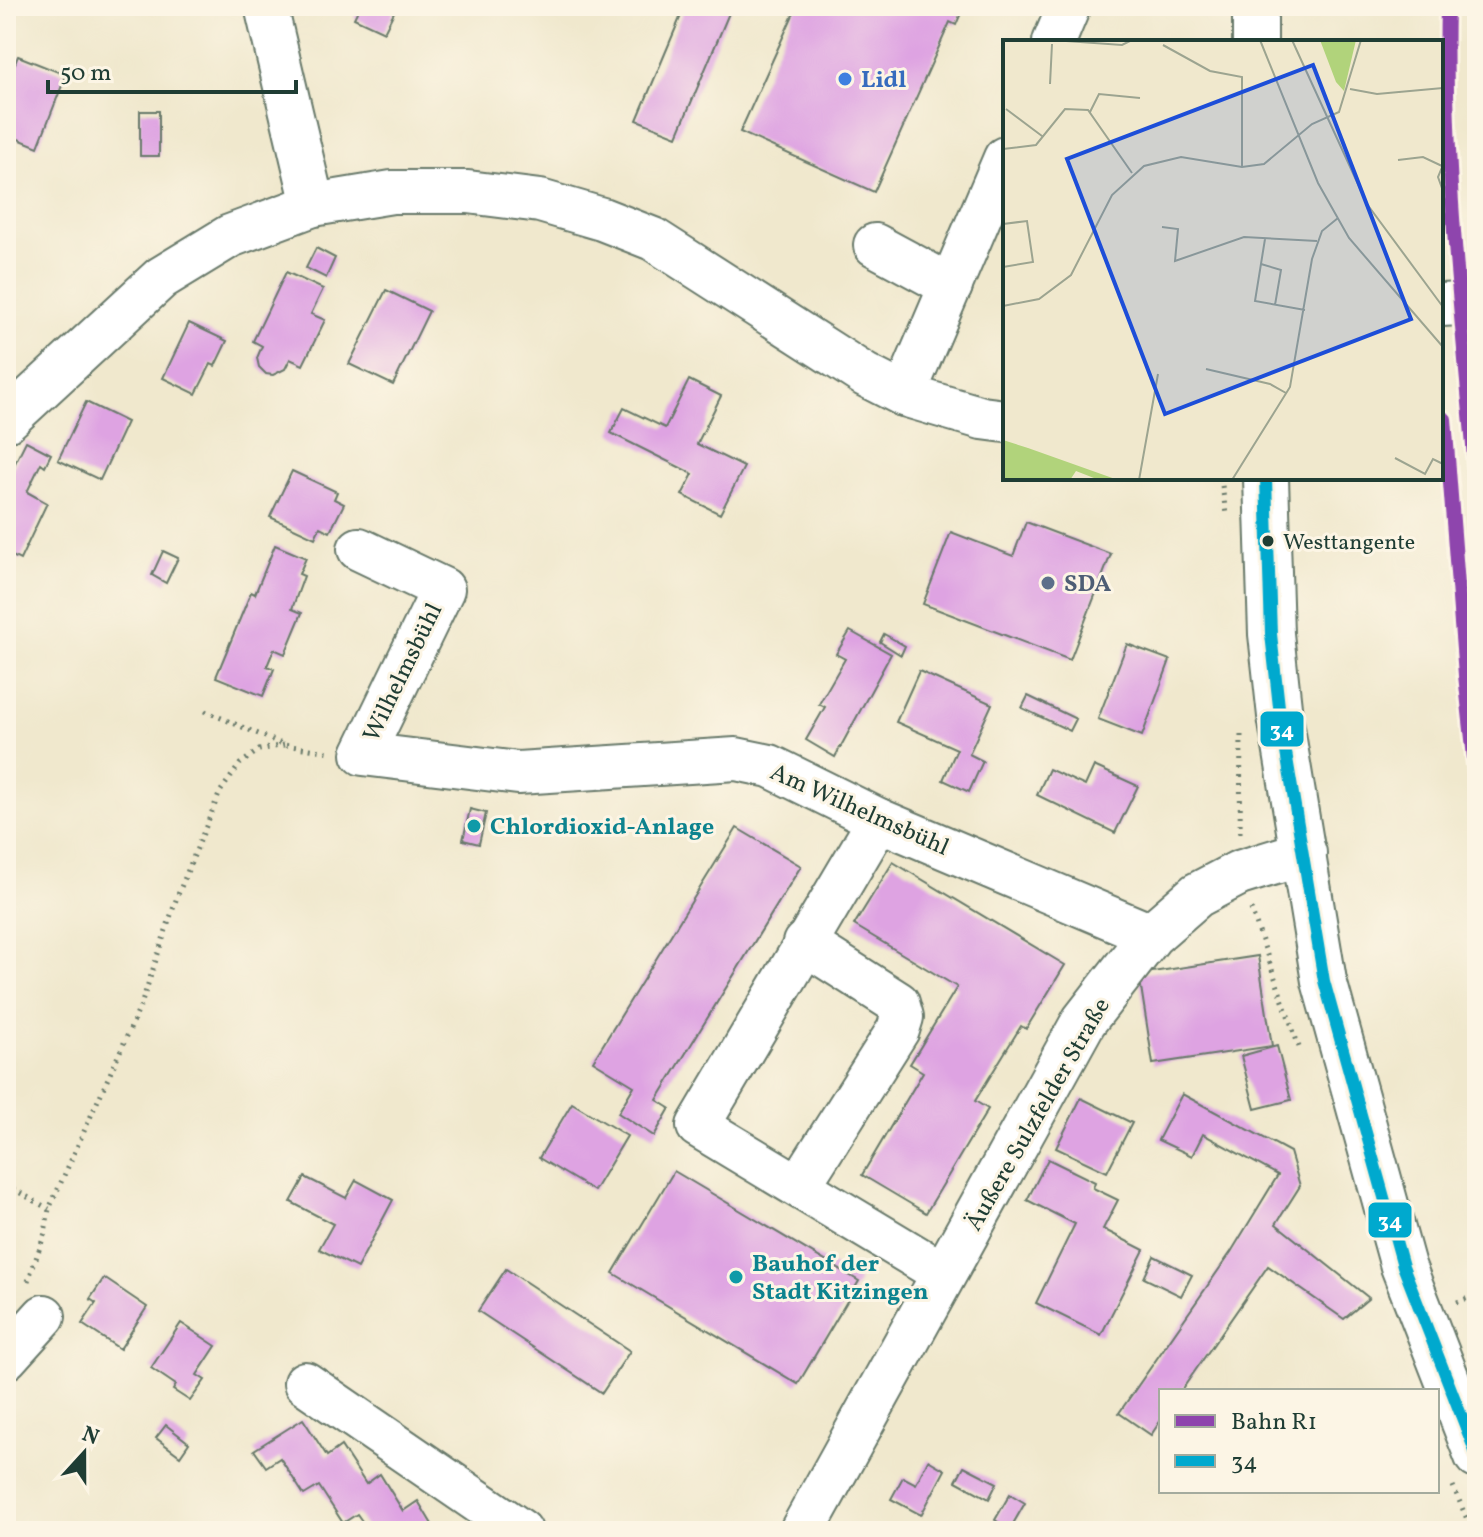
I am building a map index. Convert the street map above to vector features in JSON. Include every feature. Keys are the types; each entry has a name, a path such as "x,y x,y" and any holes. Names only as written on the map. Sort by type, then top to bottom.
{"main road":[{"path":"1255,6 1255,40"},
{"path":"1266,480 1271,634 1280,716 1324,981 1403,1266 1477,1456"},
{"name":"Äußere Sulzfelder Straße","path":"802,1531 1084,1021 1151,935 1188,902 1218,882 1304,853"}],"street":[{"path":"266,6 313,205"},
{"path":"1055,40 1069,6"},
{"path":"904,395 1003,163"},
{"path":"6,421 161,278 230,236 313,205 392,192 468,192 540,201 602,219 653,239 865,375 904,395 982,418 1003,421"},
{"path":"875,245 951,286"},
{"path":"1443,305 1477,303"},
{"name":"Wilhelmsbühl","path":"359,549 443,589 363,754"},
{"name":"Am Wilhelmsbühl","path":"363,754 518,773 736,759 770,766 879,820 1151,935"},
{"path":"879,820 698,1126 944,1274"},
{"path":"799,1186 898,1030 902,1017 898,1003 804,943"},
{"path":"6,1358 44,1316"},
{"path":"305,1383 521,1531"}],"path":[{"path":"44,1316 22,1294 36,1263 49,1209 141,1005 177,897 220,792 240,764 259,750 284,745 205,711"},
{"path":"6,1185 49,1209"}],"building":[{"path":"360,6 397,6 384,32 354,18"},
{"path":"685,6 732,6 677,136 637,120"},
{"name":"Lidl","path":"797,6 964,6 956,25 950,22 874,192 740,132"},
{"path":"18,56 66,75 38,147 6,134 6,86"},
{"path":"140,111 159,111 159,156 140,156"},
{"path":"316,248 335,258 326,278 306,268"},
{"path":"286,272 323,289 311,314 325,320 303,365 290,359 285,369 273,375 266,374 259,367 257,358 262,346 253,341"},
{"path":"386,290 429,311 393,385 349,364"},
{"path":"189,323 227,341 196,394 163,378"},
{"path":"689,380 721,396 697,444 744,467 720,514 682,495 693,474 611,433 624,408 665,428"},
{"path":"86,402 127,422 100,480 58,460"},
{"path":"26,441 51,454 45,466 41,463 27,492 47,503 20,560 6,553 6,481"},
{"path":"292,471 337,492 334,499 344,504 330,532 320,527 315,538 270,517"},
{"path":"1026,522 1111,554 1070,660 923,604 951,532 1013,556"},
{"path":"275,545 306,558 299,574 304,576 292,609 302,613 285,654 274,649 267,666 274,669 263,696 216,677 251,592 255,594"},
{"path":"163,551 178,558 166,583 152,575"},
{"path":"850,631 891,654 835,757 806,740 825,707 819,704 845,659 836,654"},
{"path":"884,634 905,646 901,655 880,642"},
{"path":"1127,644 1170,660 1142,736 1098,719"},
{"path":"919,671 992,704 969,754 983,761 969,792 943,780 957,749 896,722"},
{"path":"1028,696 1076,719 1070,731 1022,708"},
{"path":"1094,766 1138,786 1115,833 1037,795 1049,769 1085,786"},
{"name":"Chlordioxid-Anlage","path":"470,809 486,813 479,844 463,840"},
{"path":"737,828 801,866 657,1100 670,1108 654,1136 618,1113 634,1086 593,1061"},
{"path":"893,862 1065,965 1026,1029 1021,1026 975,1101 988,1109 926,1213 862,1175 923,1072 910,1064 957,987 854,925"},
{"path":"1258,956 1272,1046 1153,1064 1139,974"},
{"path":"1277,1046 1291,1100 1255,1109 1241,1056"},
{"path":"1182,1094 1290,1152 1300,1186 1276,1224 1369,1298 1344,1319 1268,1266 1182,1389 1159,1389 1159,1423 1151,1435 1119,1413 1231,1252 1278,1175 1203,1134 1192,1156 1158,1140"},
{"path":"1081,1098 1132,1123 1107,1172 1056,1148"},
{"path":"572,1103 627,1136 594,1191 539,1158"},
{"path":"1048,1159 1095,1182 1093,1188 1118,1200 1103,1229 1144,1250 1101,1335 1036,1303 1075,1224 1027,1200"},
{"name":"Bauhof der Stadt Kitzingen","path":"674,1171 859,1281 798,1384 613,1273"},
{"path":"305,1177 346,1198 356,1180 393,1200 357,1268 319,1249 333,1224 291,1202"},
{"path":"1154,1256 1192,1275 1181,1296 1144,1278"},
{"path":"506,1269 630,1351 602,1393 478,1311"},
{"path":"104,1278 147,1307 120,1349 82,1324 96,1303 90,1299"},
{"path":"181,1323 216,1346 197,1375 205,1380 190,1401 173,1390 176,1385 151,1368"},
{"path":"303,1419 327,1456 341,1446 366,1484 380,1474 403,1511 418,1501 436,1531 369,1531 357,1514 343,1523 319,1486 304,1495 280,1458 266,1467 254,1450"},
{"path":"166,1425 189,1443 180,1456 156,1438"},
{"path":"928,1460 945,1470 921,1515 891,1499 903,1477 916,1484"},
{"path":"964,1466 997,1483 989,1499 956,1481"},
{"path":"1010,1494 1025,1503 1010,1529 995,1520"}],"rail line":[{"name":"R1","path":"1447,6 1451,188 1477,490"},
{"name":"R1","path":"1445,419 1477,785"}],"transit line":[{"name":"34","path":"1266,480 1271,634 1280,716 1324,981 1403,1266 1477,1456"}],"place":[{"name":"Lidl","path":"845,79"},
{"name":"Westtangente","path":"1268,541"},
{"name":"SDA","path":"1048,583"},
{"name":"Chlordioxid-Anlage","path":"474,826"},
{"name":"Bauhof der Stadt Kitzingen","path":"736,1277"}]}
